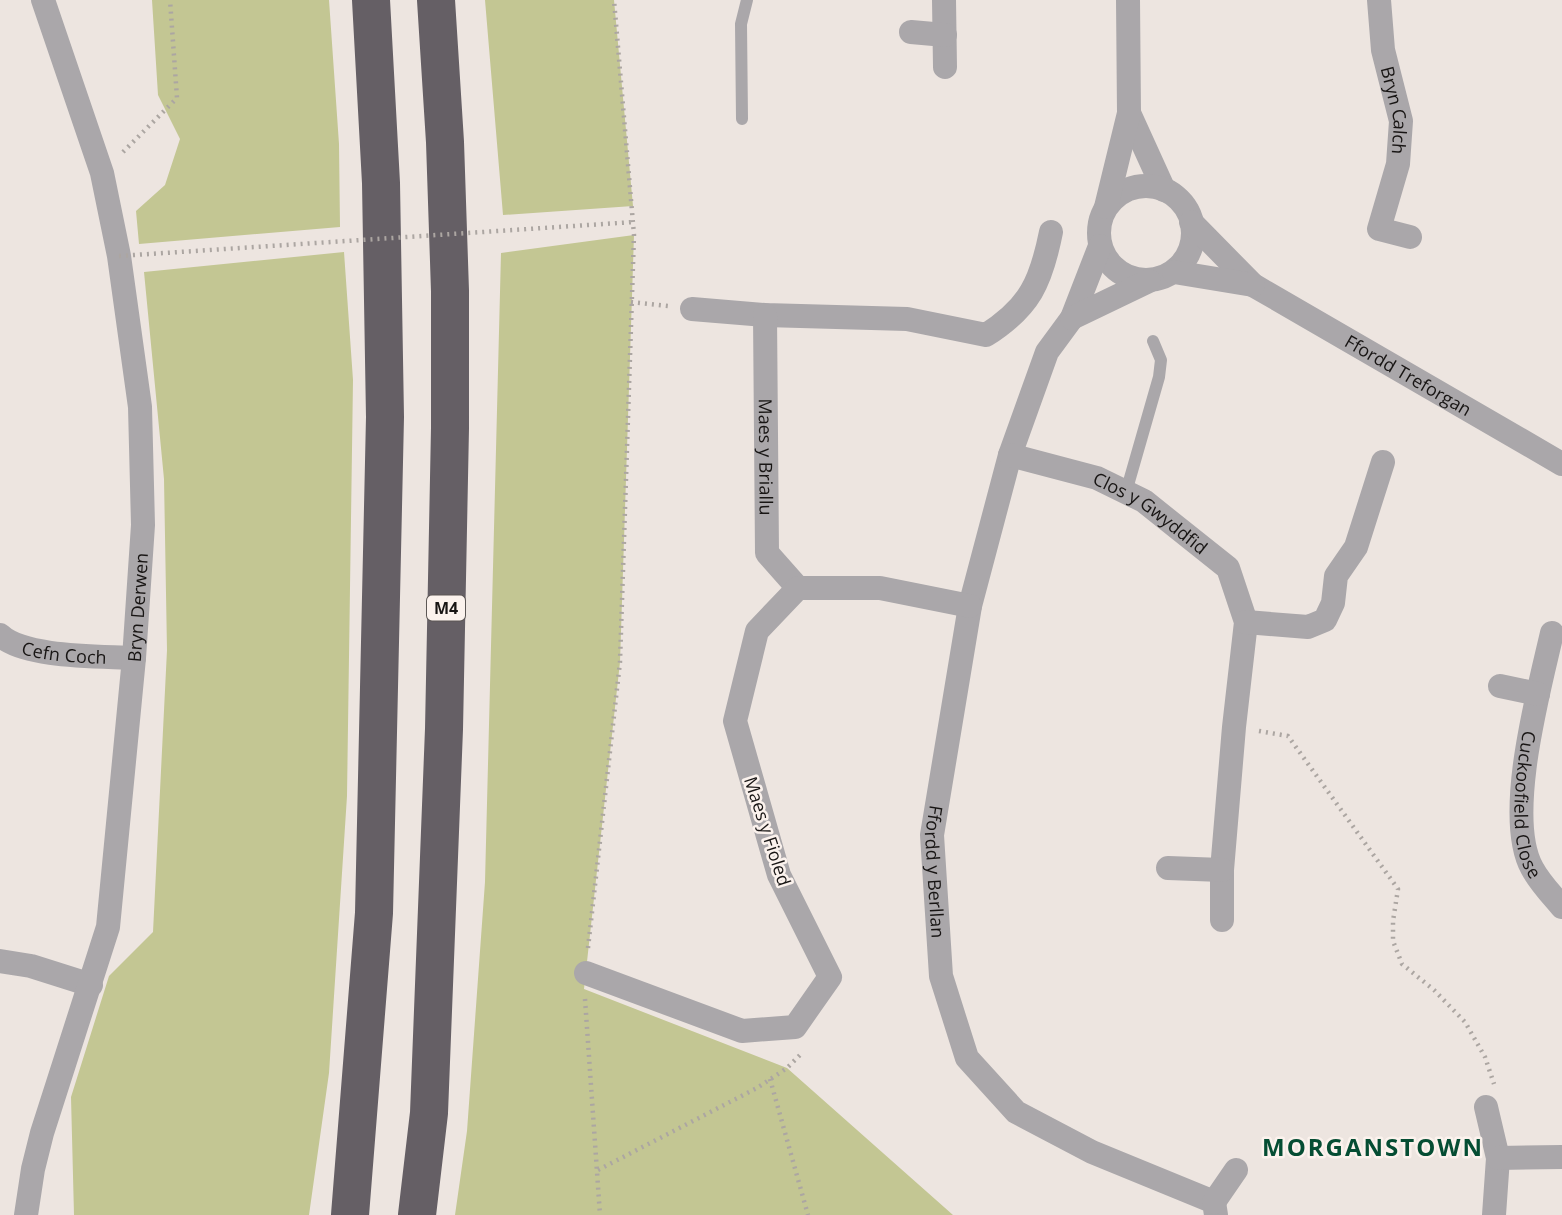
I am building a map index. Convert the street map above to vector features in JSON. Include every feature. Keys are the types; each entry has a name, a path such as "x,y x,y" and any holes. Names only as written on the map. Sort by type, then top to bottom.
{"highway":[{"path":"350,1215 374,913 385,431 381,183 371,0"},
{"name":"M4","path":"417,1215 429,1113 444,729 449,441 450,291 445,142 436,0"}],"street":[{"name":"Bryn Derwen","path":"26,1215 33,1169 43,1133 92,985 108,927 134,658 144,472 140,407 119,256 102,173 43,0"},
{"path":"944,0 945,67"},
{"path":"1106,207 1117,195 1132,188 1148,186 1177,197 1186,209 1193,236 1183,262 1174,272 1162,278 1149,281 1133,279 1118,272 1106,261 1100,246 1098,226 1106,207 1129,113 1128,0"},
{"name":"Bryn Calch","path":"1379,0 1383,50 1401,121 1398,164 1379,229 1410,237"},
{"path":"911,32 945,35"},
{"path":"1129,113 1164,190"},
{"name":"Ffordd Treforgan","path":"1191,222 1253,285 1562,464"},
{"path":"692,309 765,315 906,319 986,335 1005,323 1032,295 1046,262 1052,232"},
{"name":"Ffordd y Berllan","path":"1100,246 1072,318 1047,352 1010,455 970,606 932,835 942,976 967,1058 1016,1112 1092,1152 1215,1209"},
{"name":"Ffordd Treforgan","path":"1174,272 1253,285"},
{"name":"Ffordd y Berllan","path":"1072,318 1149,281"},
{"name":"Maes y Briallu","path":"765,315 767,553 798,588"},
{"name":"Clos y Gwyddfid","path":"1010,455 1097,478 1144,500 1228,568 1246,621 1222,870 1222,920"},
{"path":"1246,621 1308,627 1325,620 1333,603 1336,576 1356,547 1382,461"},
{"path":"798,588 880,588 970,606"},
{"name":"Maes y Fioled","path":"586,973 742,1031 795,1027 830,976 779,875 735,721 757,631 798,588"},
{"name":"Cuckoofield Close","path":"1552,634 1538,694 1520,803 1520,825 1531,867 1562,907"},
{"name":"Cefn Coch","path":"0,635 17,647 35,651 134,658"},
{"path":"1500,686 1538,694"},
{"path":"1168,868 1222,870"},
{"path":"0,961 31,966 92,985"},
{"path":"1486,1107 1498,1158 1494,1215"},
{"path":"1498,1158 1562,1157"},
{"path":"1215,1209 1236,1170"}],"lane":[{"path":"742,119 741,24 747,0"},
{"path":"1126,492 1159,377 1161,360 1153,341"}],"path":[{"path":"102,173 177,98 170,0"},
{"path":"600,1215 584,989 620,662 634,222 614,0"},
{"path":"119,256 634,222"},
{"path":"631,302 692,309"},
{"path":"1234,727 1288,736 1398,889 1392,921 1393,941 1402,964 1434,990 1465,1022 1485,1056 1495,1087 1486,1107"},
{"path":"598,1170 770,1079 787,1068 811,1044"},
{"path":"770,1079 807,1215"}],"green space":[{"path":"152,0 329,0 339,144 340,227 139,244 136,211 165,185 180,139 158,95"},
{"path":"485,0 614,0 633,206 503,215"},
{"path":"634,235 620,662 584,989 787,1068 953,1215 455,1215 467,1131 485,882 501,253"},
{"path":"344,252 353,380 347,796 329,1073 309,1215 74,1215 71,1097 109,976 153,932 167,650 164,479 144,272"}],"district":[{"name":"MORGANSTOWN","path":"1373,1146"}]}
